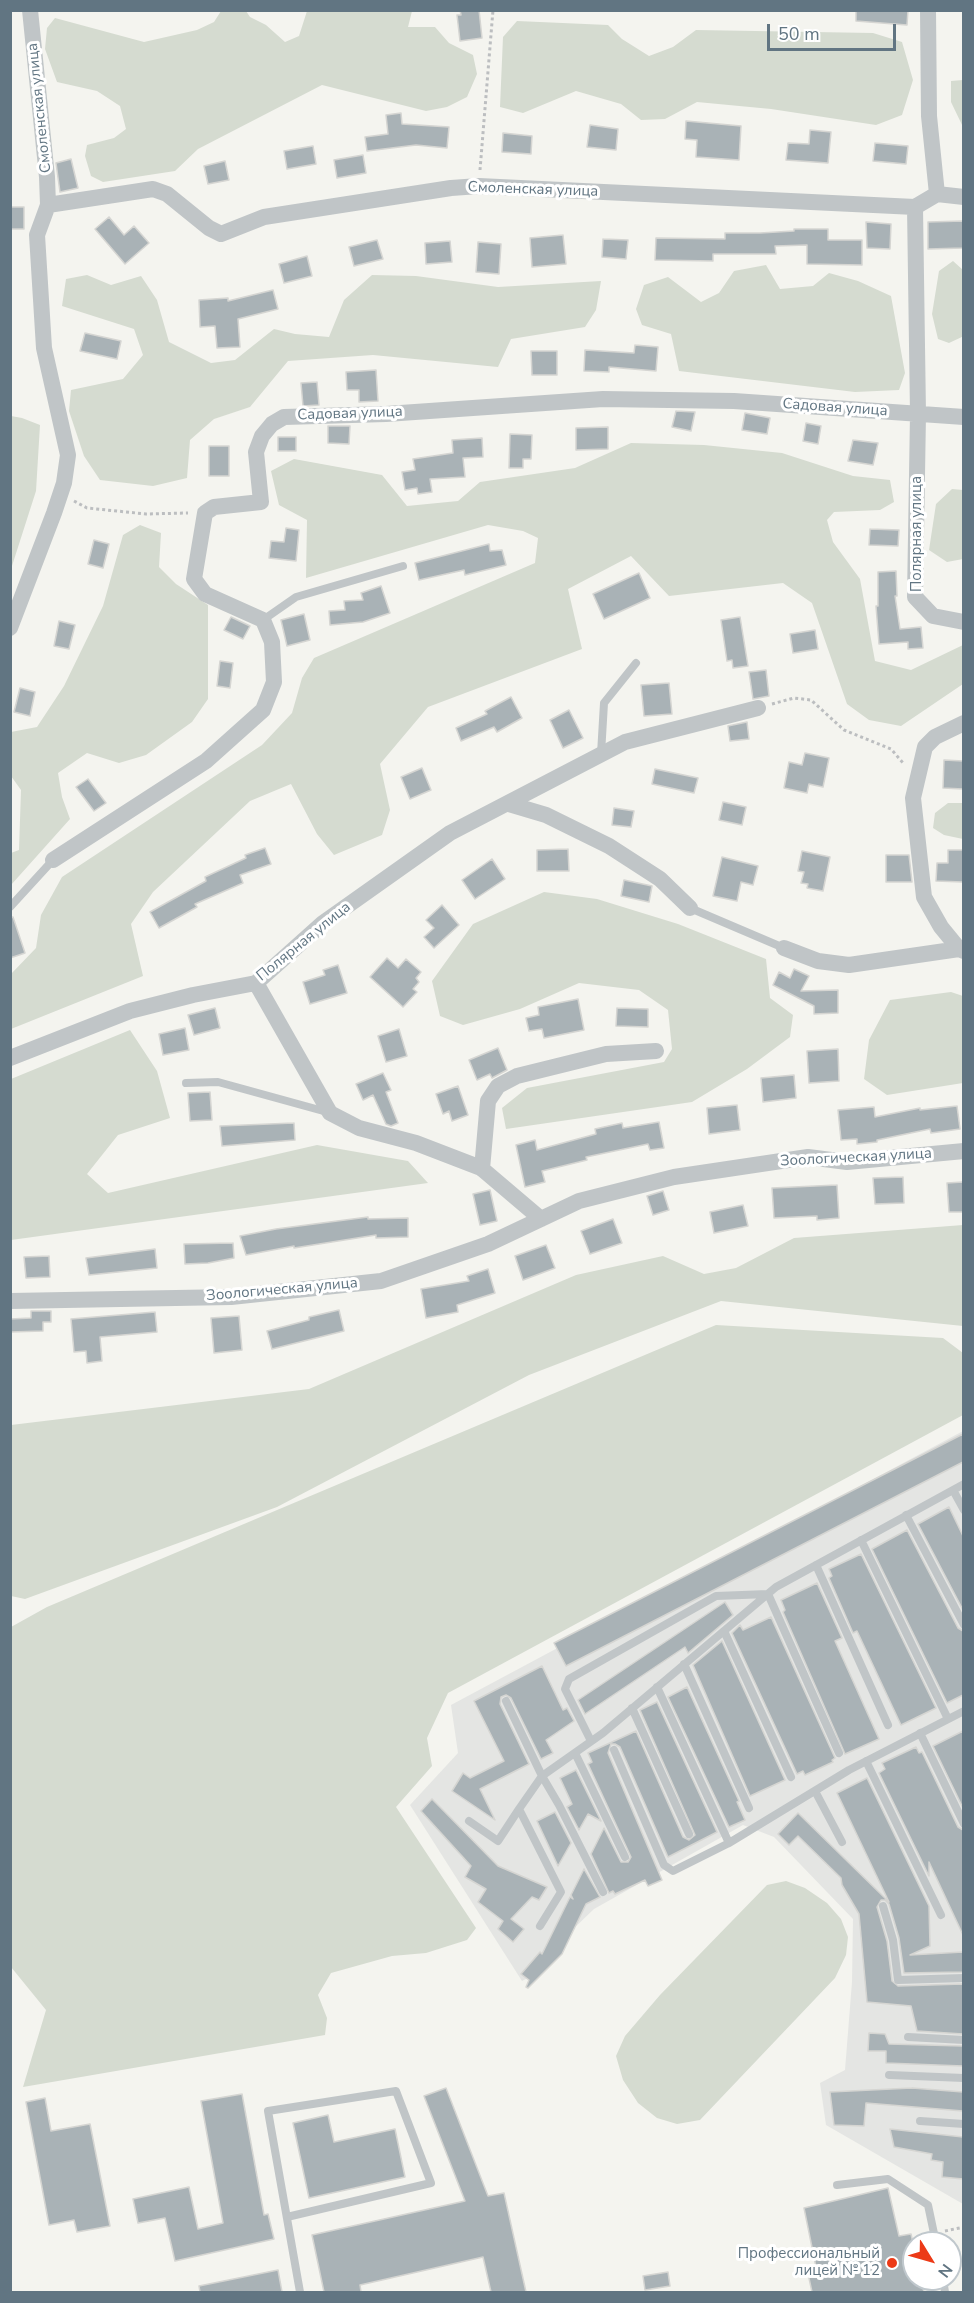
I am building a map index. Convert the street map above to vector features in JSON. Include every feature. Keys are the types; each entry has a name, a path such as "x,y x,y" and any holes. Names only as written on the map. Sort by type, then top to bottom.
{"street":[{"name":"Смоленская улица","path":"10,628 60,495 68,455 44,348 37,235 48,206 47,177 30,10"},
{"path":"928,10 929,116 937,194"},
{"name":"Смоленская улица","path":"48,206 153,189 168,194 209,228 222,234 264,217 451,188 478,186 915,207"},
{"path":"915,207 937,194 963,197"},
{"name":"Полярная улица","path":"915,207 918,414 915,597 933,616 963,622"},
{"name":"Садовая улица","path":"205,513 214,507 261,502 256,452 262,436 272,424 284,417 386,414 603,399 734,401 963,417"},
{"path":"53,860 206,761 263,710 274,682 273,642 263,620 205,594 194,579 205,513"},
{"name":"Полярная улица","path":"10,1058 130,1011 193,995 256,983 323,923 450,833 625,741 758,708"},
{"path":"961,950 941,927 924,897 913,798 926,747 935,737 963,723"},
{"path":"509,804 546,815 609,846 660,879 690,908"},
{"path":"784,948 818,961 849,964 961,950"},
{"path":"256,983 330,1113 359,1128 416,1143 482,1169 541,1219"},
{"path":"482,1169 488,1101 498,1086 517,1076 606,1054 656,1051"},
{"name":"Зоологическая улица","path":"10,1301 231,1297 381,1281 488,1244 579,1201 674,1177 808,1157 847,1161 963,1151"}],"lane":[{"path":"263,620 296,597 403,566"},
{"path":"601,754 604,703 636,663"},
{"path":"10,907 53,860"},
{"path":"690,908 784,948"},
{"path":"186,1083 218,1082 330,1113"},
{"path":"469,1821 498,1841 542,1776 632,1708 776,1587 963,1484"},
{"path":"953,1490 963,1510"},
{"path":"906,1515 963,1625"},
{"path":"861,1540 948,1719"},
{"path":"816,1565 888,1725"},
{"path":"591,1741 565,1689 569,1679 716,1596 768,1594"},
{"path":"768,1594 839,1753"},
{"path":"723,1631 791,1777"},
{"path":"684,1665 749,1808"},
{"path":"657,1687 729,1843"},
{"path":"506,1701 542,1776 559,1804 603,1892"},
{"path":"632,1708 689,1834"},
{"path":"614,1749 664,1865 673,1871 729,1843 866,1761 963,1711"},
{"path":"920,1733 963,1824"},
{"path":"575,1753 625,1857"},
{"path":"866,1761 940,1916"},
{"path":"815,1791 842,1842"},
{"path":"519,1809 561,1892 540,1926"},
{"path":"883,1906 893,1940 898,1980 963,1978"},
{"path":"908,2037 963,2040"},
{"path":"889,2074 963,2078"},
{"path":"287,2217 431,2183 396,2091 268,2111 300,2292"},
{"path":"920,2121 963,2124"},
{"path":"837,2185 888,2179 928,2205 934,2231"}],"path":[{"path":"478,186 493,10"},
{"path":"60,495 87,508 146,514 205,513"},
{"path":"758,708 794,698 811,700 844,730 891,748 903,762 908,775 917,781"},
{"path":"944,2231 963,2227"}],"shaded area":[{"path":"221,11 246,11 250,17 266,25 285,42 299,36 307,11 412,11 408,27 435,27 449,43 473,55 477,74 467,97 447,107 426,111 322,85 198,149 175,171 103,182 91,176 85,156 87,145 114,138 126,129 120,106 97,91 57,82 45,49 47,28 55,18 144,42 197,30 214,22"},
{"path":"517,21 608,25 622,39 649,56 673,47 696,30 873,33 902,42 913,80 902,115 876,125 771,109 697,102 665,119 641,120 621,104 576,91 523,113 500,107 503,37"},
{"path":"964,80 963,127 951,102 951,81"},
{"path":"953,261 963,270 964,336 949,343 938,339 932,314 939,271"},
{"path":"766,265 780,289 813,286 829,273 858,281 891,296 905,373 899,390 855,392 679,371 671,334 642,325 636,309 644,285 668,277 701,302 719,293 734,271"},
{"path":"87,275 111,285 141,276 157,300 169,342 211,363 235,360 274,329 295,334 329,337 344,300 372,275 416,276 498,287 601,281 596,310 585,327 511,339 498,367 373,355 288,361 250,407 214,419 190,440 187,478 153,486 100,480 84,456 69,411 71,390 123,379 143,355 134,329 62,306 66,279"},
{"path":"11,416 40,425 36,491 11,569"},
{"path":"631,443 704,445 782,453 853,476 890,480 894,502 880,510 834,512 827,520 833,542 860,579 875,661 911,670 963,645 963,684 901,726 869,720 847,704 812,603 783,583 669,596 631,556 568,589 582,649 428,707 380,764 390,810 382,835 334,855 317,834 291,784 250,801 153,892 131,924 143,976 11,1029 11,974 36,948 41,915 62,877 262,745 292,713 302,678 314,658 535,563 538,538 523,531 488,525 306,578 307,520 279,505 271,471 294,459 382,475 407,506 458,501 480,482 575,468"},
{"path":"952,489 963,490 963,559 947,562 929,550 936,504"},
{"path":"140,525 161,533 159,567 176,584 208,605 208,699 192,722 146,755 119,763 87,753 58,773 62,797 70,819 11,885 11,853 19,850 21,790 11,776 11,732 37,727 64,686 103,606 123,535"},
{"path":"948,803 963,803 963,839 944,835 933,828 935,813"},
{"path":"544,892 597,899 678,924 766,959 770,998 793,1015 790,1037 747,1069 692,1102 506,1129 502,1108 527,1088 664,1062 672,1049 668,1010 639,990 579,983 520,1009 463,1025 440,1016 432,981 473,924"},
{"path":"951,992 963,996 963,1083 887,1095 864,1079 869,1040 890,1000"},
{"path":"130,1030 157,1071 170,1118 118,1135 87,1174 108,1193 317,1145 408,1161 428,1183 11,1240 11,1079"},
{"path":"963,1225 963,1326 721,1301 529,1375 277,1507 25,1599 11,1596 11,1425 309,1389 576,1275 663,1256 704,1274 736,1268 794,1238"},
{"path":"716,1325 943,1338 963,1353 963,1415 448,1693 427,1738 432,1766 396,1807 476,1928 467,1940 426,1953 392,1956 331,1973 318,1995 327,2018 325,2035 23,2087 46,2010 11,1967 11,1627 47,1607"},
{"path":"963,1431 963,2204 826,2125 820,2083 845,2070 852,1982 853,1919 774,1837 743,1825 594,1909 569,1933 541,1971 522,1981 410,1805 458,1753 451,1705"},
{"path":"786,1881 805,1888 827,1903 841,1919 848,1937 846,1955 835,1978 700,2120 677,2124 657,2118 638,2103 623,2080 616,2056 625,2036 660,1995 767,1885"}],"building":[{"path":"460,10 479,10 482,38 460,41 457,15 461,15"},
{"path":"856,10 908,10 907,25 856,21"},
{"path":"401,113 402,124 449,127 447,148 416,145 367,151 365,137 388,134 386,115"},
{"path":"686,121 741,126 739,160 696,157 697,140 685,139"},
{"path":"590,125 618,129 616,150 587,147"},
{"path":"810,130 831,132 828,163 786,160 788,143 809,144"},
{"path":"503,133 532,136 531,154 502,152"},
{"path":"875,143 908,146 906,164 873,161"},
{"path":"313,146 316,164 287,169 284,151"},
{"path":"363,155 366,173 337,178 334,160"},
{"path":"71,159 78,188 60,192 56,163"},
{"path":"225,161 229,180 208,184 204,166"},
{"path":"10,207 24,207 24,229 10,229"},
{"path":"109,217 124,235 134,226 149,243 125,264 95,229"},
{"path":"963,221 963,248 928,249 928,222"},
{"path":"866,222 891,224 890,249 867,248"},
{"path":"794,229 828,229 828,240 862,240 862,265 807,264 807,245 775,246 776,254 713,254 713,261 655,260 656,238 725,239 725,233 760,233 794,231"},
{"path":"563,235 566,264 532,267 530,238"},
{"path":"603,239 628,240 626,259 602,257"},
{"path":"377,240 383,259 354,266 349,247"},
{"path":"450,241 452,262 426,264 425,243"},
{"path":"478,242 501,244 499,274 476,272"},
{"path":"307,256 312,276 284,283 279,264"},
{"path":"273,290 278,309 238,319 240,347 217,348 215,326 200,327 199,300 228,298 228,301"},
{"path":"85,333 121,341 117,359 80,351"},
{"path":"635,345 658,347 656,371 609,367 609,372 584,371 585,350 634,353"},
{"path":"531,351 557,351 557,375 532,375"},
{"path":"376,370 378,401 359,402 359,390 347,390 346,372"},
{"path":"317,382 319,405 303,406 301,383"},
{"path":"676,411 695,412 691,431 672,427"},
{"path":"745,413 770,418 767,434 742,430"},
{"path":"806,423 821,426 818,444 803,441"},
{"path":"328,426 350,426 349,444 328,443"},
{"path":"608,427 608,449 576,450 576,428"},
{"path":"510,434 532,435 531,459 523,459 523,468 509,468"},
{"path":"278,437 296,437 296,451 278,451"},
{"path":"482,438 483,457 463,458 465,477 430,479 432,492 418,494 417,488 405,490 402,472 415,470 413,459 453,453 452,440"},
{"path":"853,440 878,443 873,465 848,461"},
{"path":"209,446 229,446 229,476 209,476"},
{"path":"286,528 299,530 296,561 269,558 271,541 284,542"},
{"path":"870,529 899,530 898,546 869,545"},
{"path":"94,540 109,544 103,568 88,564"},
{"path":"489,544 490,551 502,550 506,565 465,575 464,570 419,580 415,563"},
{"path":"896,571 897,596 895,596 900,629 921,627 923,648 908,649 908,642 879,644 876,606 878,606 878,572"},
{"path":"639,573 650,598 604,619 593,594"},
{"path":"381,586 390,613 363,622 330,625 329,611 345,610 344,601 363,600 361,593"},
{"path":"304,614 310,640 287,646 281,620"},
{"path":"231,617 250,626 243,639 224,630"},
{"path":"740,617 748,666 733,668 732,660 727,661 721,620"},
{"path":"59,621 75,625 69,649 54,646"},
{"path":"815,630 818,649 793,653 790,634"},
{"path":"220,661 233,663 230,688 217,686"},
{"path":"766,670 769,696 753,699 749,672"},
{"path":"669,683 672,714 644,716 641,685"},
{"path":"20,688 35,692 30,716 14,712"},
{"path":"511,697 522,718 497,732 494,727 461,741 456,728 487,714 485,711"},
{"path":"569,710 583,738 563,748 550,720"},
{"path":"747,722 749,739 730,741 728,726"},
{"path":"805,753 829,758 823,787 809,784 807,793 784,788 789,762 802,765"},
{"path":"944,760 963,761 963,789 943,788"},
{"path":"422,768 431,790 410,799 401,777"},
{"path":"655,769 698,778 694,793 652,784"},
{"path":"88,779 106,803 94,811 76,787"},
{"path":"723,802 746,807 742,825 719,820"},
{"path":"614,808 634,811 631,827 612,825"},
{"path":"265,848 271,864 240,875 243,883 195,904 197,907 159,928 150,912 206,881 205,877 246,858 245,855"},
{"path":"568,849 569,871 537,871 537,850"},
{"path":"948,850 963,850 963,882 936,881 937,863 948,863"},
{"path":"802,851 830,857 823,891 807,888 808,884 801,883 804,872 798,871"},
{"path":"886,855 909,855 912,882 886,882"},
{"path":"722,857 758,866 753,885 741,882 737,901 713,896"},
{"path":"492,859 505,879 475,899 462,880"},
{"path":"624,880 652,886 649,902 621,896"},
{"path":"442,905 459,925 434,948 424,937 434,928 426,920"},
{"path":"13,917 25,953 10,958 10,918"},
{"path":"387,958 398,968 406,959 421,972 416,978 419,982 413,989 417,992 403,1007 370,977"},
{"path":"338,965 347,993 310,1004 303,982 325,975 323,970"},
{"path":"794,969 809,976 801,991 838,990 838,1013 814,1014 814,1006 773,985 779,972 790,978"},
{"path":"578,999 584,1030 544,1038 542,1029 529,1031 526,1018 539,1015 538,1007"},
{"path":"215,1008 220,1028 194,1035 188,1015"},
{"path":"617,1008 648,1009 648,1027 616,1026"},
{"path":"185,1028 189,1050 163,1055 159,1034"},
{"path":"399,1029 407,1056 386,1062 378,1036"},
{"path":"498,1048 507,1070 492,1078 490,1074 477,1080 469,1060"},
{"path":"838,1049 839,1081 809,1083 807,1051"},
{"path":"383,1073 391,1090 386,1092 398,1123 391,1126 386,1124 373,1095 363,1100 356,1084"},
{"path":"794,1075 796,1098 763,1102 761,1078"},
{"path":"458,1086 468,1115 452,1121 449,1111 443,1114 436,1094"},
{"path":"210,1092 212,1120 190,1121 188,1093"},
{"path":"737,1105 740,1130 709,1134 707,1108"},
{"path":"957,1106 960,1129 931,1133 930,1129 877,1140 877,1142 857,1144 857,1139 841,1140 838,1110 874,1107 875,1117 920,1108 920,1110"},
{"path":"659,1122 664,1148 650,1150 648,1144 586,1157 587,1160 542,1171 545,1182 525,1187 516,1145 535,1140 537,1150 596,1134 595,1129 622,1123 623,1128"},
{"path":"294,1123 295,1140 222,1146 220,1126"},
{"path":"903,1177 904,1203 875,1204 873,1178"},
{"path":"963,1182 963,1212 949,1212 947,1183"},
{"path":"837,1185 839,1218 817,1220 817,1216 774,1218 772,1188"},
{"path":"490,1190 497,1221 480,1225 473,1194"},
{"path":"663,1191 669,1210 653,1215 647,1196"},
{"path":"743,1205 748,1226 714,1233 710,1212"},
{"path":"368,1217 368,1219 408,1218 408,1237 376,1238 376,1235 246,1255 240,1236 276,1229"},
{"path":"613,1219 622,1243 590,1254 581,1231"},
{"path":"233,1243 234,1258 208,1263 185,1264 184,1244"},
{"path":"546,1245 555,1268 523,1280 515,1256"},
{"path":"155,1249 157,1268 89,1275 86,1258"},
{"path":"49,1256 50,1277 26,1278 24,1257"},
{"path":"488,1269 495,1293 457,1305 458,1312 426,1318 421,1289 469,1281 467,1276"},
{"path":"339,1310 344,1331 272,1349 267,1331"},
{"path":"31,1311 51,1311 51,1322 43,1322 43,1331 10,1332 10,1319 31,1318"},
{"path":"155,1312 157,1332 100,1337 102,1361 87,1363 86,1351 74,1352 71,1319"},
{"path":"239,1316 242,1350 214,1353 211,1318"},
{"path":"963,1434 963,1462 566,1666 554,1643"},
{"path":"949,1507 963,1536 963,1610 918,1524"},
{"path":"907,1530 958,1628 963,1631 963,1695 947,1703 872,1549"},
{"path":"861,1554 936,1708 901,1725 857,1631 853,1633 829,1578 832,1576 829,1569"},
{"path":"817,1583 842,1638 835,1641 879,1739 845,1754 783,1612 785,1610 781,1600"},
{"path":"725,1602 733,1615 688,1653 685,1647 585,1714 578,1700"},
{"path":"771,1617 835,1758 833,1762 805,1775 803,1771 797,1774 732,1633 740,1625 743,1630"},
{"path":"722,1641 785,1780 750,1796 693,1665"},
{"path":"542,1666 563,1710 567,1708 574,1721 546,1740 553,1753 541,1759 511,1698 506,1695 501,1697 500,1704 529,1764 480,1789 495,1820 452,1791 463,1773 470,1778 504,1761 474,1701"},
{"path":"687,1687 739,1801 737,1802 745,1820 729,1827 668,1697"},
{"path":"657,1702 717,1832 668,1857 620,1747 611,1744 608,1753 662,1880 648,1886 645,1880 615,1894 613,1891 609,1893 591,1854 604,1828 621,1862 628,1862 631,1857 588,1764 592,1762 588,1753 636,1731 683,1837 689,1840 695,1835 640,1710"},
{"path":"963,1731 963,1808 933,1746"},
{"path":"916,1747 919,1753 922,1752 958,1827 963,1830 963,1935 929,1862 929,1876 879,1773 885,1769 882,1763"},
{"path":"576,1770 601,1821 588,1814 579,1830 567,1807 572,1804 560,1778"},
{"path":"867,1778 929,1906 930,1946 910,1955 963,1952 963,1972 904,1973 899,1938 889,1904 881,1900 877,1907 887,1941 892,1981 898,1986 963,1984 963,2034 917,2031 911,2006 867,2002 859,1914 842,1885 841,1878 798,1836 789,1845 778,1834 798,1813 889,1902 837,1793"},
{"path":"432,1799 498,1866 547,1887 539,1900 532,1897 511,1919 524,1929 513,1942 498,1929 503,1921 478,1902 486,1889 465,1877 471,1866 421,1811"},
{"path":"555,1812 571,1843 558,1866 537,1821"},
{"path":"584,1869 600,1897 586,1904 562,1954 528,1988 526,1987 529,1980 521,1974 540,1952 542,1954 570,1897 573,1899 571,1895"},
{"path":"869,2033 885,2034 889,2044 963,2046 963,2066 886,2063 886,2051 868,2051"},
{"path":"446,2088 488,2196 504,2193 526,2292 491,2292 483,2257 360,2285 361,2292 324,2292 312,2235 465,2201 424,2096"},
{"path":"912,2088 963,2092 963,2111 866,2103 864,2126 834,2125 830,2092"},
{"path":"242,2094 264,2215 268,2214 274,2239 175,2261 165,2218 138,2223 133,2199 189,2187 198,2229 223,2223 201,2101"},
{"path":"45,2098 51,2131 90,2124 110,2226 77,2232 74,2220 49,2225 26,2102"},
{"path":"328,2115 334,2142 395,2129 405,2177 309,2198 293,2123"},
{"path":"890,2129 963,2137 963,2179 942,2177 943,2162 931,2160 932,2154 894,2147"},
{"path":"888,2188 899,2236 902,2236 902,2291 924,2292 812,2292 807,2269 816,2267 804,2208"},
{"path":"278,2270 282,2292 200,2292 199,2286"},
{"path":"668,2272 670,2286 645,2290 643,2276"}],"place":[{"name":"Профессиональный лицей № 12","path":"892,2263"}]}
